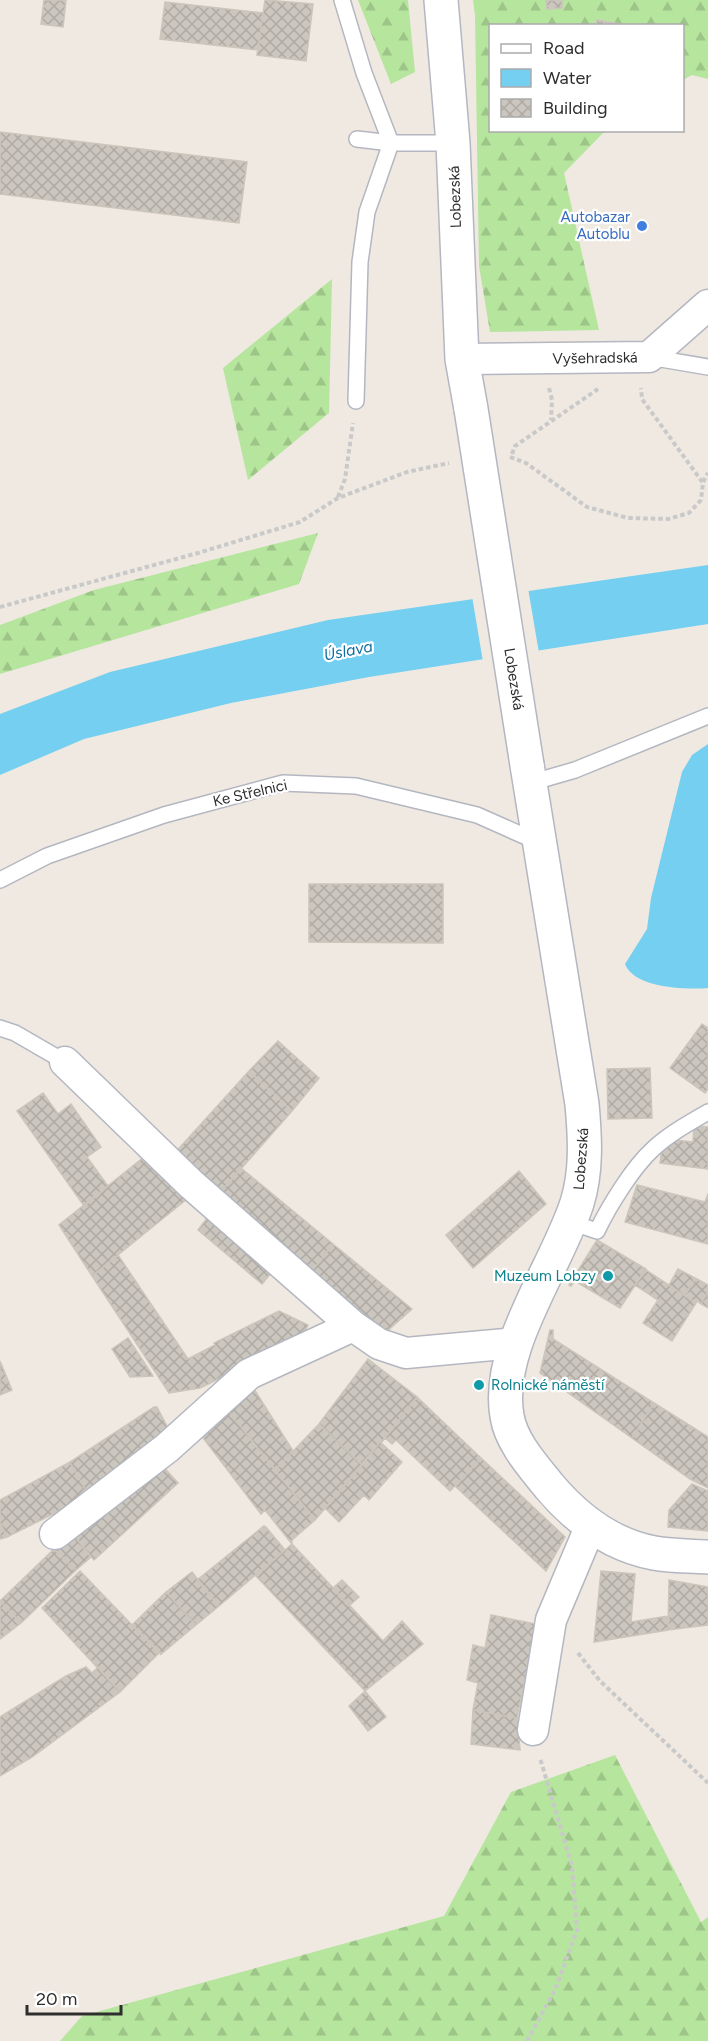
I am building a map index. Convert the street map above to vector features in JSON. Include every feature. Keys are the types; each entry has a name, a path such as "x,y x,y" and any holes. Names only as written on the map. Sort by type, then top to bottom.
{"street":[{"name":"Lobezská","path":"441,0 453,143 462,359 584,1124 585,1152 582,1181 570,1222 515,1343"},
{"name":"Vyšehradská","path":"462,359 649,357 708,304"},
{"path":"65,1062 191,1184 353,1326 379,1344 405,1353 515,1343 508,1368 507,1418 524,1457 561,1500 608,1537 627,1545 653,1553 708,1557"},
{"path":"55,1534 166,1448 249,1374 353,1326"},
{"path":"534,1730 551,1620 591,1525"}],"lane":[{"path":"342,0 364,73 391,143 367,212 360,262 356,401"},
{"path":"357,139 391,143 453,143"},
{"path":"649,357 708,367"},
{"path":"529,774 575,770 708,716"},
{"name":"Ke Střelnici","path":"0,880 47,856 164,815 283,783 356,786 477,815 540,843"},
{"path":"0,1028 15,1033 65,1062"},
{"path":"570,1222 597,1231 605,1214 653,1149 708,1112"}],"path":[{"path":"649,357 639,370 642,399 703,483"},
{"path":"510,458 515,446 603,385"},
{"path":"548,386 552,400 551,420"},
{"path":"338,498 345,479 356,401"},
{"path":"499,459 510,458 526,462 587,507 628,518 668,519 689,513 701,500 703,483 708,473"},
{"path":"0,607 198,553 300,522 338,498 407,472 452,463"},
{"path":"551,1620 600,1681 708,1783"},
{"path":"527,2041 555,1990 577,1930 572,1866 550,1795 534,1730"}],"green space":[{"path":"358,0 408,0 415,72 391,84"},
{"path":"473,0 708,0 708,79 692,75 684,79 684,24 489,24 489,132 604,132 564,173 599,330 490,332 479,266"},
{"path":"332,279 329,413 248,480 223,368"},
{"path":"318,533 299,584 0,674 0,625 94,590"},
{"path":"615,1755 701,1922 708,1917 708,2041 60,2041 82,2016 444,1916 511,1792"}],"water":[{"name":"Úslava","path":"708,565 708,624 369,677 231,703 84,739 0,775 0,714 110,672 328,620"},
{"path":"708,744 708,988 674,988 649,983 630,972 625,964 647,929 651,898 682,772 692,755"}],"pier":[{"path":"528,588 539,653 483,662 472,596"}],"building":[{"path":"44,0 66,0 63,27 41,24"},
{"path":"265,0 313,4 306,61 257,55"},
{"path":"546,0 562,0 562,8 547,9"},
{"path":"165,2 263,13 258,50 160,39"},
{"path":"597,20 620,24 596,24"},
{"path":"0,132 247,162 239,223 0,194"},
{"path":"309,884 443,884 443,943 309,942"},
{"path":"702,1024 708,1028 708,1089 705,1093 670,1068"},
{"path":"278,1041 319,1078 292,1111 249,1071"},
{"path":"650,1068 652,1118 608,1119 607,1069"},
{"path":"249,1071 292,1111 217,1196 173,1155"},
{"path":"43,1093 58,1114 71,1104 101,1147 87,1157 108,1186 84,1206 17,1111"},
{"path":"694,1126 708,1127 708,1169 660,1163 662,1149 674,1140 693,1142"},
{"path":"149,1153 187,1199 92,1276 59,1225"},
{"path":"241,1168 333,1244 311,1272 217,1196"},
{"path":"519,1171 546,1204 473,1268 446,1235"},
{"path":"637,1185 705,1202 708,1194 708,1244 625,1222"},
{"path":"211,1213 276,1267 262,1284 198,1230"},
{"name":"Muzeum Lobzy","path":"597,1240 646,1269 620,1308 575,1281 571,1286 569,1285"},
{"path":"333,1244 412,1309 385,1333 311,1272"},
{"path":"118,1255 188,1359 215,1345 214,1343 279,1311 308,1325 301,1339 200,1388 169,1393 92,1276"},
{"path":"678,1269 695,1278 685,1296 669,1285"},
{"path":"646,1270 696,1303 672,1341 643,1323 658,1300 635,1285"},
{"path":"695,1278 708,1285 708,1291 701,1304 685,1296"},
{"path":"708,1291 708,1308 701,1304"},
{"path":"550,1330 553,1330 553,1339 654,1403 632,1438 540,1373"},
{"path":"128,1338 153,1376 130,1377 112,1349"},
{"path":"368,1359 417,1397 362,1465 319,1424"},
{"path":"0,1361 12,1390 0,1395"},
{"path":"254,1389 293,1451 275,1470 226,1408"},
{"path":"417,1397 481,1458 450,1491 396,1440 392,1444 385,1438"},
{"path":"654,1403 708,1437 708,1488 690,1479 632,1438"},
{"path":"157,1407 169,1430 89,1496 70,1462"},
{"path":"226,1408 315,1520 292,1540 292,1544 265,1510 261,1514 197,1430"},
{"path":"319,1424 362,1465 315,1520 275,1470"},
{"path":"380,1442 402,1462 369,1500 364,1495 339,1522 325,1508"},
{"path":"481,1458 565,1537 546,1571 455,1486"},
{"path":"158,1461 178,1483 94,1560 73,1534"},
{"path":"70,1462 89,1496 7,1537 0,1523 0,1500"},
{"path":"692,1484 708,1491 708,1531 668,1527 669,1510"},
{"path":"0,1523 7,1537 0,1539"},
{"path":"264,1526 285,1550 219,1606 197,1580"},
{"path":"73,1534 91,1557 76,1570 54,1549"},
{"path":"292,1544 383,1641 402,1621 423,1644 365,1691 256,1576"},
{"path":"54,1549 76,1570 21,1623 0,1601"},
{"path":"80,1571 159,1653 120,1692 42,1608"},
{"path":"601,1571 635,1574 631,1622 669,1616 668,1630 594,1642"},
{"path":"192,1572 219,1606 196,1625 166,1592"},
{"path":"342,1580 359,1597 349,1606 333,1588"},
{"path":"669,1580 708,1587 708,1625 668,1630"},
{"path":"166,1592 196,1625 160,1655 161,1653 132,1625"},
{"path":"0,1601 21,1623 0,1639"},
{"path":"491,1615 536,1624 517,1718 473,1710 478,1683 467,1680 473,1645 485,1648"},
{"path":"86,1667 92,1673 98,1667 120,1692 32,1757 0,1776 0,1717 66,1676"},
{"path":"365,1691 386,1717 368,1731 349,1706"},
{"path":"473,1710 517,1718 520,1750 471,1744"}],"place":[{"name":"Autobazar Autoblu","path":"642,226"},
{"name":"Muzeum Lobzy","path":"608,1276"},
{"name":"Rolnické náměstí","path":"479,1385"}]}
